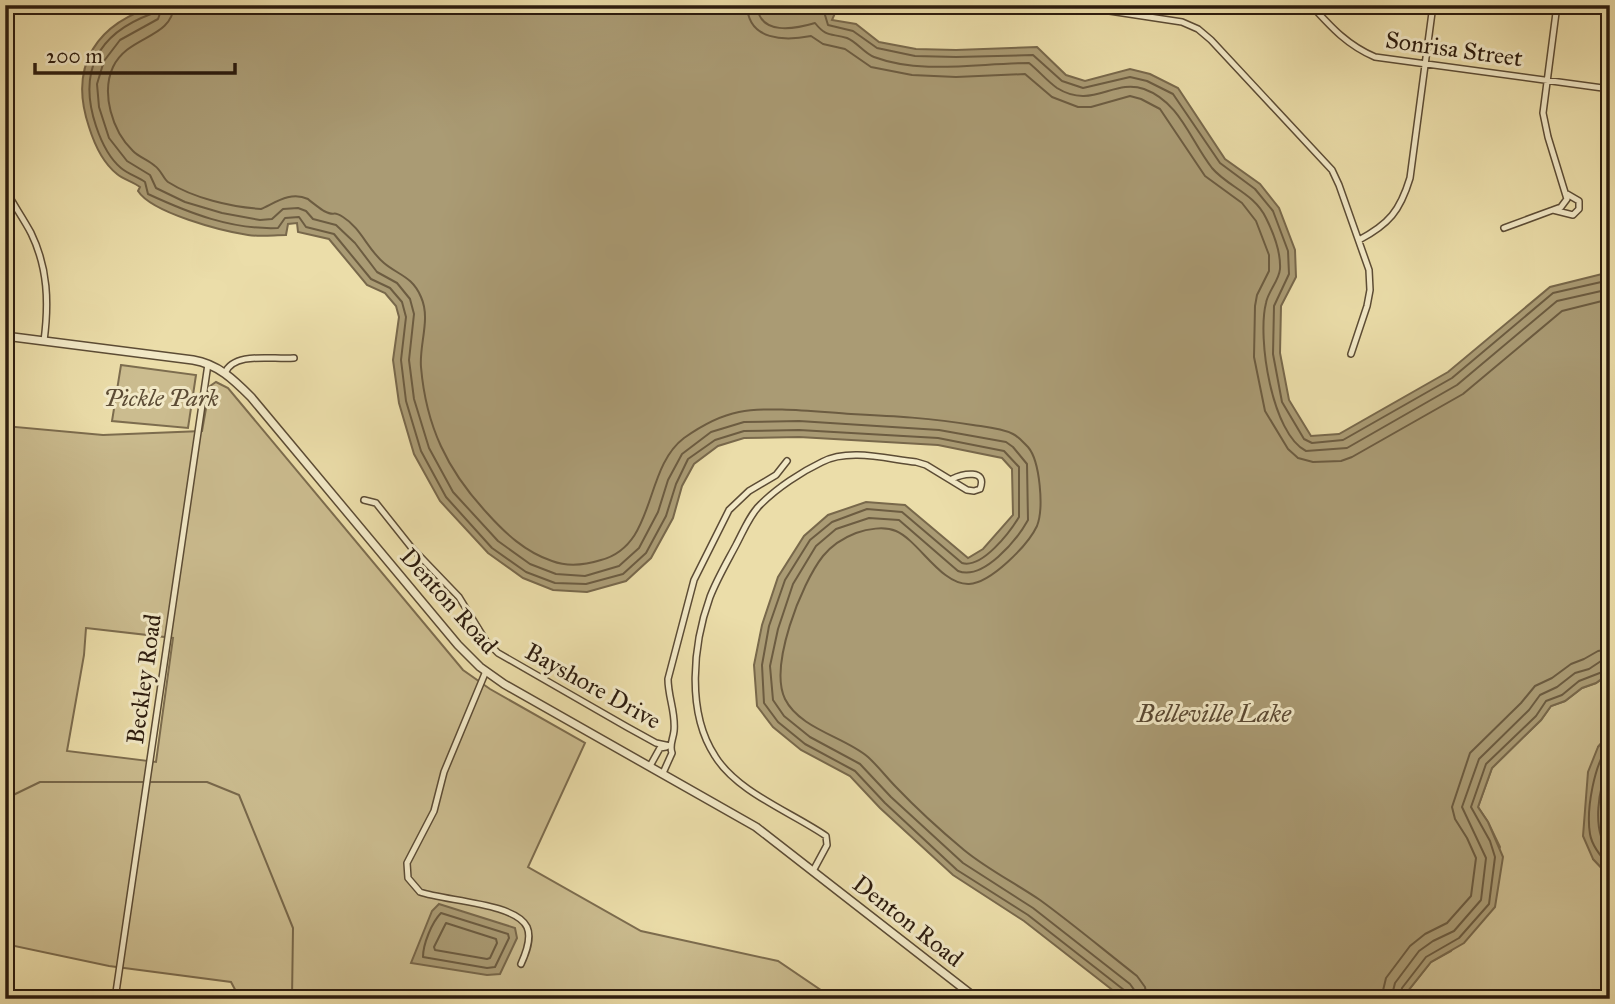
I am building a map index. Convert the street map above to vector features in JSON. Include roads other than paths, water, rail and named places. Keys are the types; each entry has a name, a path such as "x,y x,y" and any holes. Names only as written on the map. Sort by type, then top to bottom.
{"street":[{"path":"5,25 16,5"},
{"path":"1070,5 1182,22 1198,29 1332,170 1369,270 1370,290 1367,306 1351,354"},
{"path":"1122,13 1123,5"},
{"name":"Sonrisa Street","path":"1311,5 1340,38 1357,50 1375,57 1610,89"},
{"path":"1359,240 1381,228 1395,213 1405,196 1410,178 1433,5"},
{"path":"1504,228 1564,205 1567,194 1545,124 1543,104 1557,5"},
{"path":"5,189 30,232 42,262 48,300 44,341"},
{"path":"1553,210 1573,215 1579,209 1579,201 1567,194"},
{"name":"Denton Road","path":"5,336 193,360 225,373 251,397 458,645 485,671 757,827 976,999"},
{"path":"225,373 229,365 239,360 294,358"},
{"name":"Beckley Road","path":"115,999 208,364"},
{"path":"813,870 827,845 826,836 733,778 716,759 706,740 699,715 696,670 700,633 709,599 744,530 761,504 821,462 853,456 916,462 967,490 980,489 982,485 982,481 972,473 965,472 951,479"},
{"name":"Bayshore Drive","path":"663,773 672,753 670,746 675,726 668,694 668,679 694,580 729,510 749,491 776,475 787,461"},
{"name":"Bayshore Drive","path":"364,500 376,503 411,547 459,597 486,641 498,653 656,743 670,746"},
{"path":"485,671 444,772 434,811 410,855 407,871 412,884 421,892 503,910 522,920 527,927 528,938 521,964"},
{"name":"Bayshore Drive","path":"650,766 660,748 670,746"}],"water":[{"name":"Belleville Lake","path":"159,5 770,5 779,13 800,11 814,5 836,11 832,20 856,24 879,42 916,49 1037,47 1066,75 1085,81 1130,69 1150,74 1178,88 1225,159 1260,184 1279,208 1295,250 1296,277 1281,306 1280,353 1289,400 1311,436 1339,434 1448,372 1550,287 1610,272 1610,677 1607,675 1582,688 1565,701 1551,706 1541,720 1492,768 1478,807 1488,822 1503,857 1495,907 1464,943 1431,962 1408,991 1407,999 1124,999 1024,921 953,875 880,808 850,776 801,750 773,727 757,706 754,665 762,625 778,577 804,536 828,515 866,502 905,505 968,558 983,549 1013,515 1012,469 1002,458 938,445 799,437 744,438 718,446 694,464 682,486 673,518 651,558 626,581 587,592 553,590 523,578 488,553 440,501 414,454 399,403 393,360 399,317 396,306 385,293 367,285 329,239 298,232 297,223 288,224 286,235 258,236 222,230 188,220 157,207 138,191 140,187 117,174 103,159 91,133 83,105 82,84 86,66 93,49 104,35 137,13"},
{"path":"1610,733 1610,877 1593,859 1583,836 1588,772 1598,747"},
{"path":"439,904 515,928 517,938 500,974 487,975 411,963 432,911"}],"waterway":[{"path":"5,799 40,782 207,782 239,795 293,928 292,999"}],"park label":[{"name":"Pickle Park","path":"161,398"}]}
